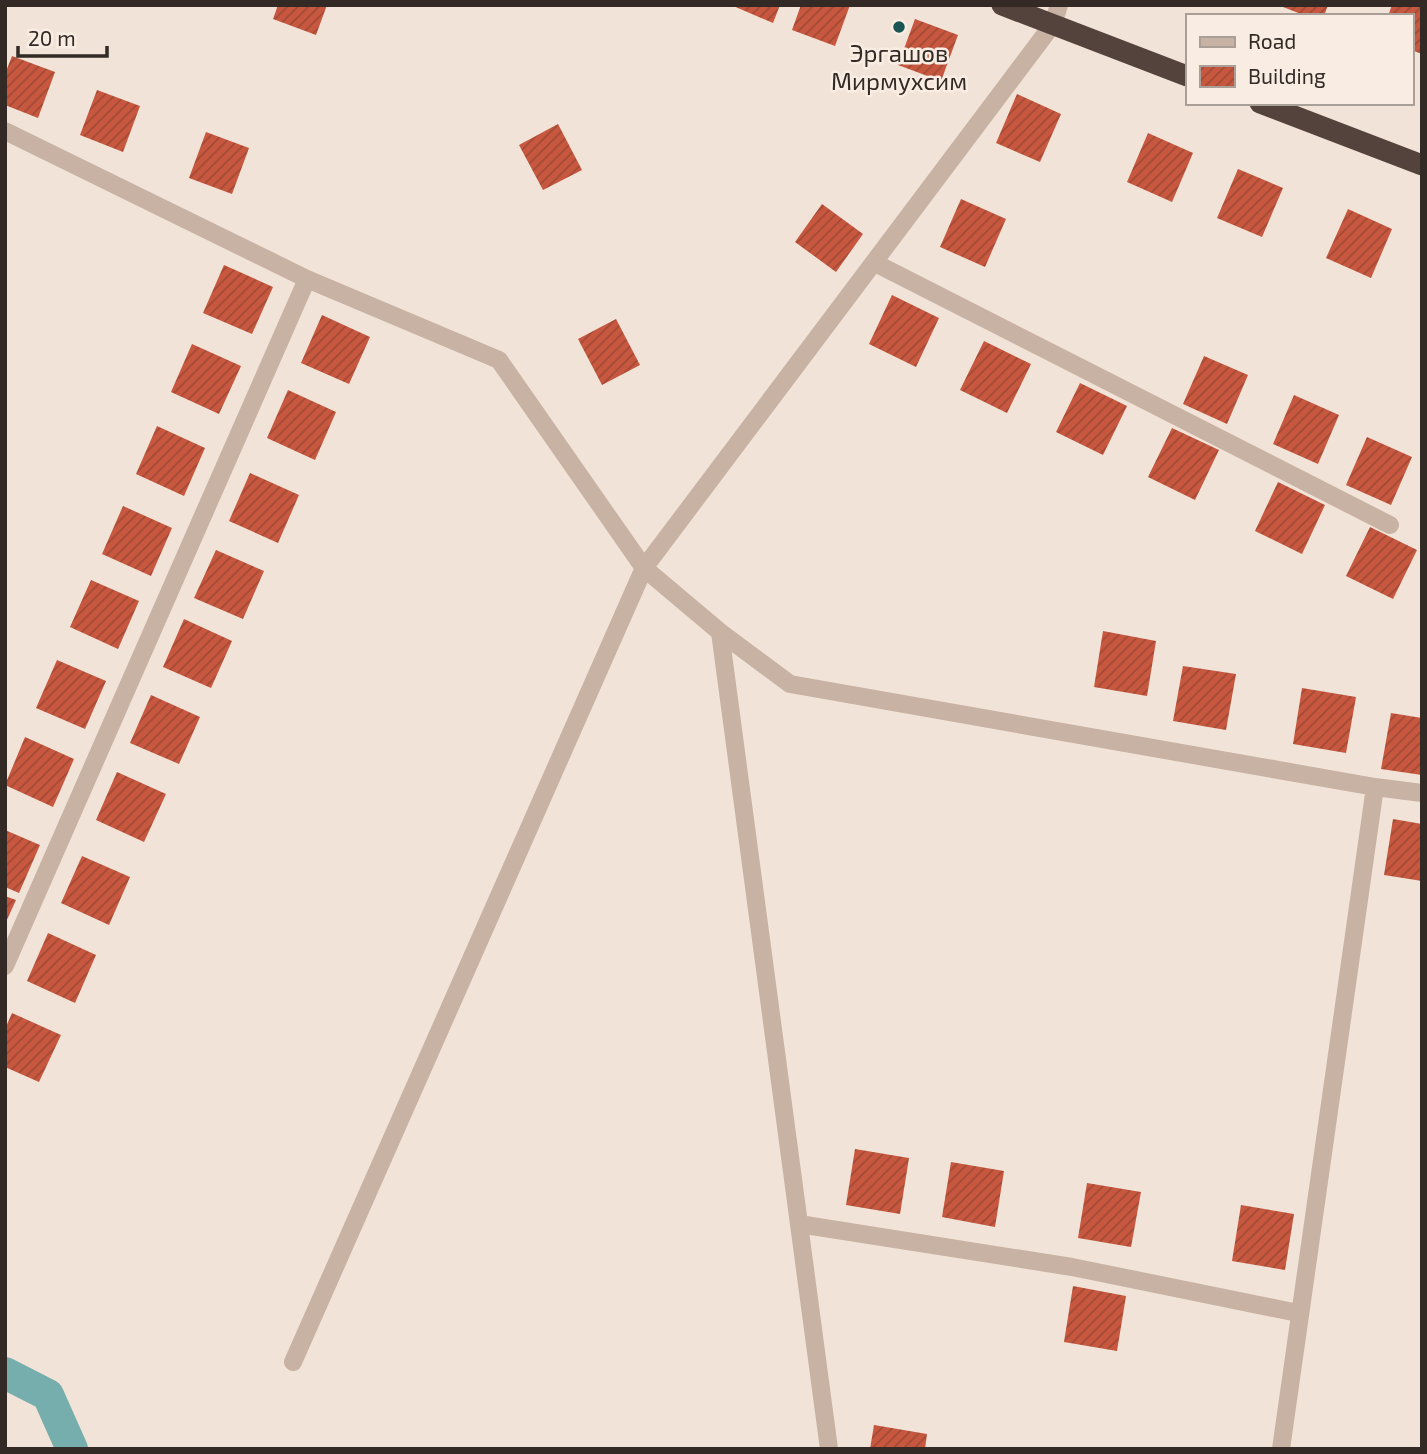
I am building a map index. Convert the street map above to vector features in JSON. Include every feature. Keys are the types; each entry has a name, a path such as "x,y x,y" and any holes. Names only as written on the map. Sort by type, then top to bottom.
{"highway":[{"path":"1002,5 1056,15 1186,76"},
{"path":"1265,105 1422,165"}],"street":[{"path":"293,1362 644,568 875,262 1056,15"},
{"path":"5,131 307,279 499,360 644,568 720,632 790,684 1375,788 1422,793"},
{"path":"875,262 1390,524"},
{"path":"5,966 307,279"},
{"path":"720,632 829,1449"},
{"path":"1281,1449 1298,1313 1375,788"},
{"path":"799,1224 1072,1267 1298,1313"}],"building":[{"path":"278,5 327,5 316,35 273,19"},
{"path":"731,5 780,5 773,23"},
{"path":"801,5 850,5 835,46 792,30"},
{"path":"1278,5 1328,5 1325,14 1301,14"},
{"path":"1392,5 1422,5 1422,54 1413,51 1413,14 1389,14"},
{"path":"915,19 958,35 941,81 898,65"},
{"path":"12,56 55,72 38,118 5,105 5,74"},
{"path":"97,90 140,106 123,152 80,135"},
{"path":"1017,94 1061,114 1040,162 996,143"},
{"path":"558,124 582,170 543,190 519,145"},
{"path":"206,132 249,148 232,194 189,178"},
{"path":"1148,133 1193,153 1172,202 1127,182"},
{"path":"1238,169 1283,188 1262,237 1217,218"},
{"path":"961,199 1006,219 985,267 940,247"},
{"path":"822,204 863,234 836,272 795,242"},
{"path":"1348,209 1392,229 1371,278 1326,258"},
{"path":"224,265 273,287 252,334 203,313"},
{"path":"892,295 939,318 916,367 869,344"},
{"path":"322,315 370,337 349,384 301,363"},
{"path":"616,319 640,365 602,385 578,339"},
{"path":"984,341 1031,364 1007,413 960,390"},
{"path":"192,344 241,366 219,414 171,392"},
{"path":"1204,356 1248,375 1227,424 1183,404"},
{"path":"1080,383 1127,406 1103,455 1056,432"},
{"path":"288,390 336,412 315,460 267,438"},
{"path":"1294,395 1339,415 1318,464 1273,444"},
{"path":"157,426 205,448 184,496 136,474"},
{"path":"1172,428 1219,450 1195,500 1148,477"},
{"path":"1367,437 1412,457 1391,505 1346,485"},
{"path":"250,473 299,495 278,543 229,521"},
{"path":"1278,482 1325,505 1302,554 1255,531"},
{"path":"123,506 172,528 151,576 102,554"},
{"path":"1370,527 1417,550 1393,599 1346,576"},
{"path":"216,550 264,571 243,619 194,598"},
{"path":"91,580 139,601 118,649 70,627"},
{"path":"184,619 232,641 211,688 163,667"},
{"path":"1103,631 1156,641 1147,696 1094,687"},
{"path":"57,660 106,681 85,729 36,708"},
{"path":"1183,666 1236,674 1226,730 1173,721"},
{"path":"1302,688 1356,697 1346,753 1293,744"},
{"path":"151,695 200,717 179,764 130,743"},
{"path":"1391,713 1422,718 1422,775 1381,769"},
{"path":"25,737 74,759 53,807 5,785"},
{"path":"117,772 166,794 144,842 96,820"},
{"path":"1393,819 1422,824 1422,881 1384,875"},
{"path":"5,830 40,845 19,893 5,887"},
{"path":"82,856 130,877 109,925 61,903"},
{"path":"5,896 16,900 5,924"},
{"path":"48,933 96,955 75,1003 27,981"},
{"path":"12,1013 61,1035 39,1082 5,1067 5,1029"},
{"path":"855,1149 909,1158 900,1214 846,1205"},
{"path":"951,1162 1004,1171 995,1227 942,1217"},
{"path":"1087,1183 1141,1192 1131,1247 1078,1238"},
{"path":"1241,1205 1294,1214 1285,1270 1232,1261"},
{"path":"1073,1286 1126,1296 1117,1351 1064,1342"},
{"path":"874,1425 927,1434 925,1449 870,1449"}],"waterway":[{"path":"5,1373 48,1395 72,1449"}],"place":[{"name":"Эргашов Мирмухсим","path":"899,27"}]}
